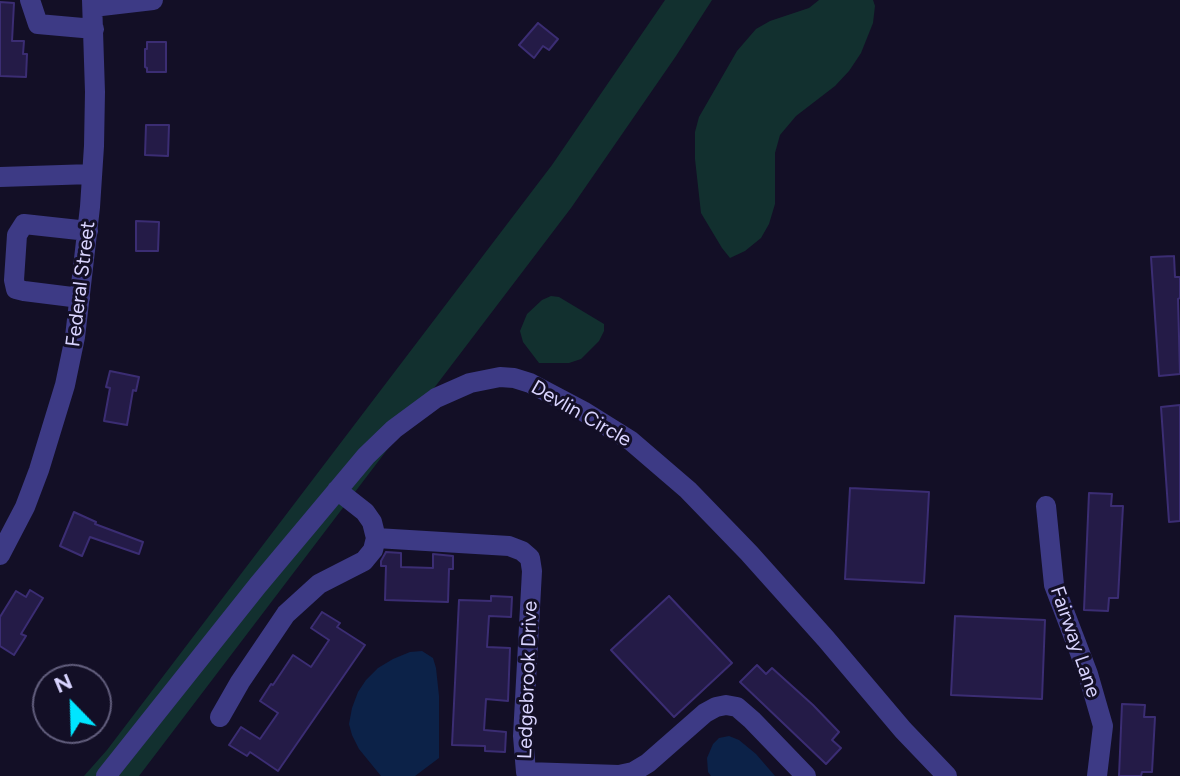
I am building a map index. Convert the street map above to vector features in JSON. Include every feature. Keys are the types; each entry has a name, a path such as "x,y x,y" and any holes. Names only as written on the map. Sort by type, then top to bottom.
{"street":[{"path":"30,0 38,24 94,29"},
{"path":"92,4 153,0"},
{"name":"Federal Street","path":"0,555 25,507 50,435 73,349 92,174 95,92 92,4"},
{"path":"0,177 92,174"},
{"path":"80,298 16,289 17,235 24,224 88,231"},
{"name":"Devlin Circle","path":"106,776 258,585 366,456 394,429 436,398 455,388 500,377 530,383 583,411 631,441 688,490 947,776"},
{"path":"220,717 286,614 319,584 364,561 373,550 376,538 372,522 365,512 337,490"},
{"name":"Fairway Lane","path":"1046,506 1054,585 1088,674 1103,726 1097,776"},
{"name":"Ledgebrook Drive","path":"376,538 509,546 530,558 532,571 523,736 526,772 619,775 633,772 648,763 705,713 726,705 737,707 745,713 806,776"}],"green space":[{"path":"665,0 712,0 571,208 139,776 84,776 112,744 552,165"},
{"path":"819,0 873,0 873,23 861,53 849,71 796,116 780,135 775,153 775,204 769,224 761,238 730,258 701,213 695,159 695,132 699,117 737,51 756,29 809,8"},
{"path":"551,296 559,297 604,324 599,341 581,359 569,363 539,363 523,342 520,331 527,314"}],"water":[{"path":"422,651 433,658 436,668 439,758 415,776 381,776 352,735 349,724 352,708 358,692 378,668 410,652"},
{"path":"729,736 756,754 775,776 711,776 707,758 713,744 719,738"}],"building":[{"path":"0,2 14,3 12,41 24,41 26,77 0,76"},
{"path":"538,23 558,39 549,50 543,46 534,58 519,45"},
{"path":"147,42 166,42 166,72 147,72"},
{"path":"146,125 169,125 168,156 145,155"},
{"path":"136,221 159,222 158,251 136,251"},
{"path":"1174,256 1175,277 1180,277 1180,374 1159,376 1151,257"},
{"path":"110,371 139,377 136,391 133,390 127,425 104,421"},
{"path":"1180,405 1180,521 1169,522 1161,407"},
{"path":"850,488 929,492 924,583 845,579"},
{"path":"1089,493 1112,494 1111,506 1123,506 1118,598 1109,598 1108,611 1084,610"},
{"path":"74,512 95,524 143,542 139,554 90,537 82,556 60,546"},
{"path":"386,552 401,553 401,567 433,568 433,554 453,556 453,569 449,569 448,602 385,600 386,566 381,566 381,561"},
{"path":"30,590 43,598 21,634 26,636 14,655 0,646 0,617 16,591 26,597"},
{"path":"491,596 512,597 511,617 489,616 487,647 510,648 508,701 486,699 484,730 506,732 505,752 485,751 485,746 452,745 459,600 491,601"},
{"path":"669,596 732,663 674,717 611,650"},
{"path":"322,612 340,623 337,627 365,645 278,771 250,752 247,756 229,745 241,727 260,739 278,713 260,701 293,655 311,667 329,640 311,628"},
{"path":"955,616 1045,620 1042,699 951,695"},
{"path":"757,665 766,674 772,668 839,732 832,740 841,748 826,764 740,682"},
{"path":"1122,704 1145,705 1144,717 1155,717 1152,772 1142,772 1141,776 1119,776"}]}
